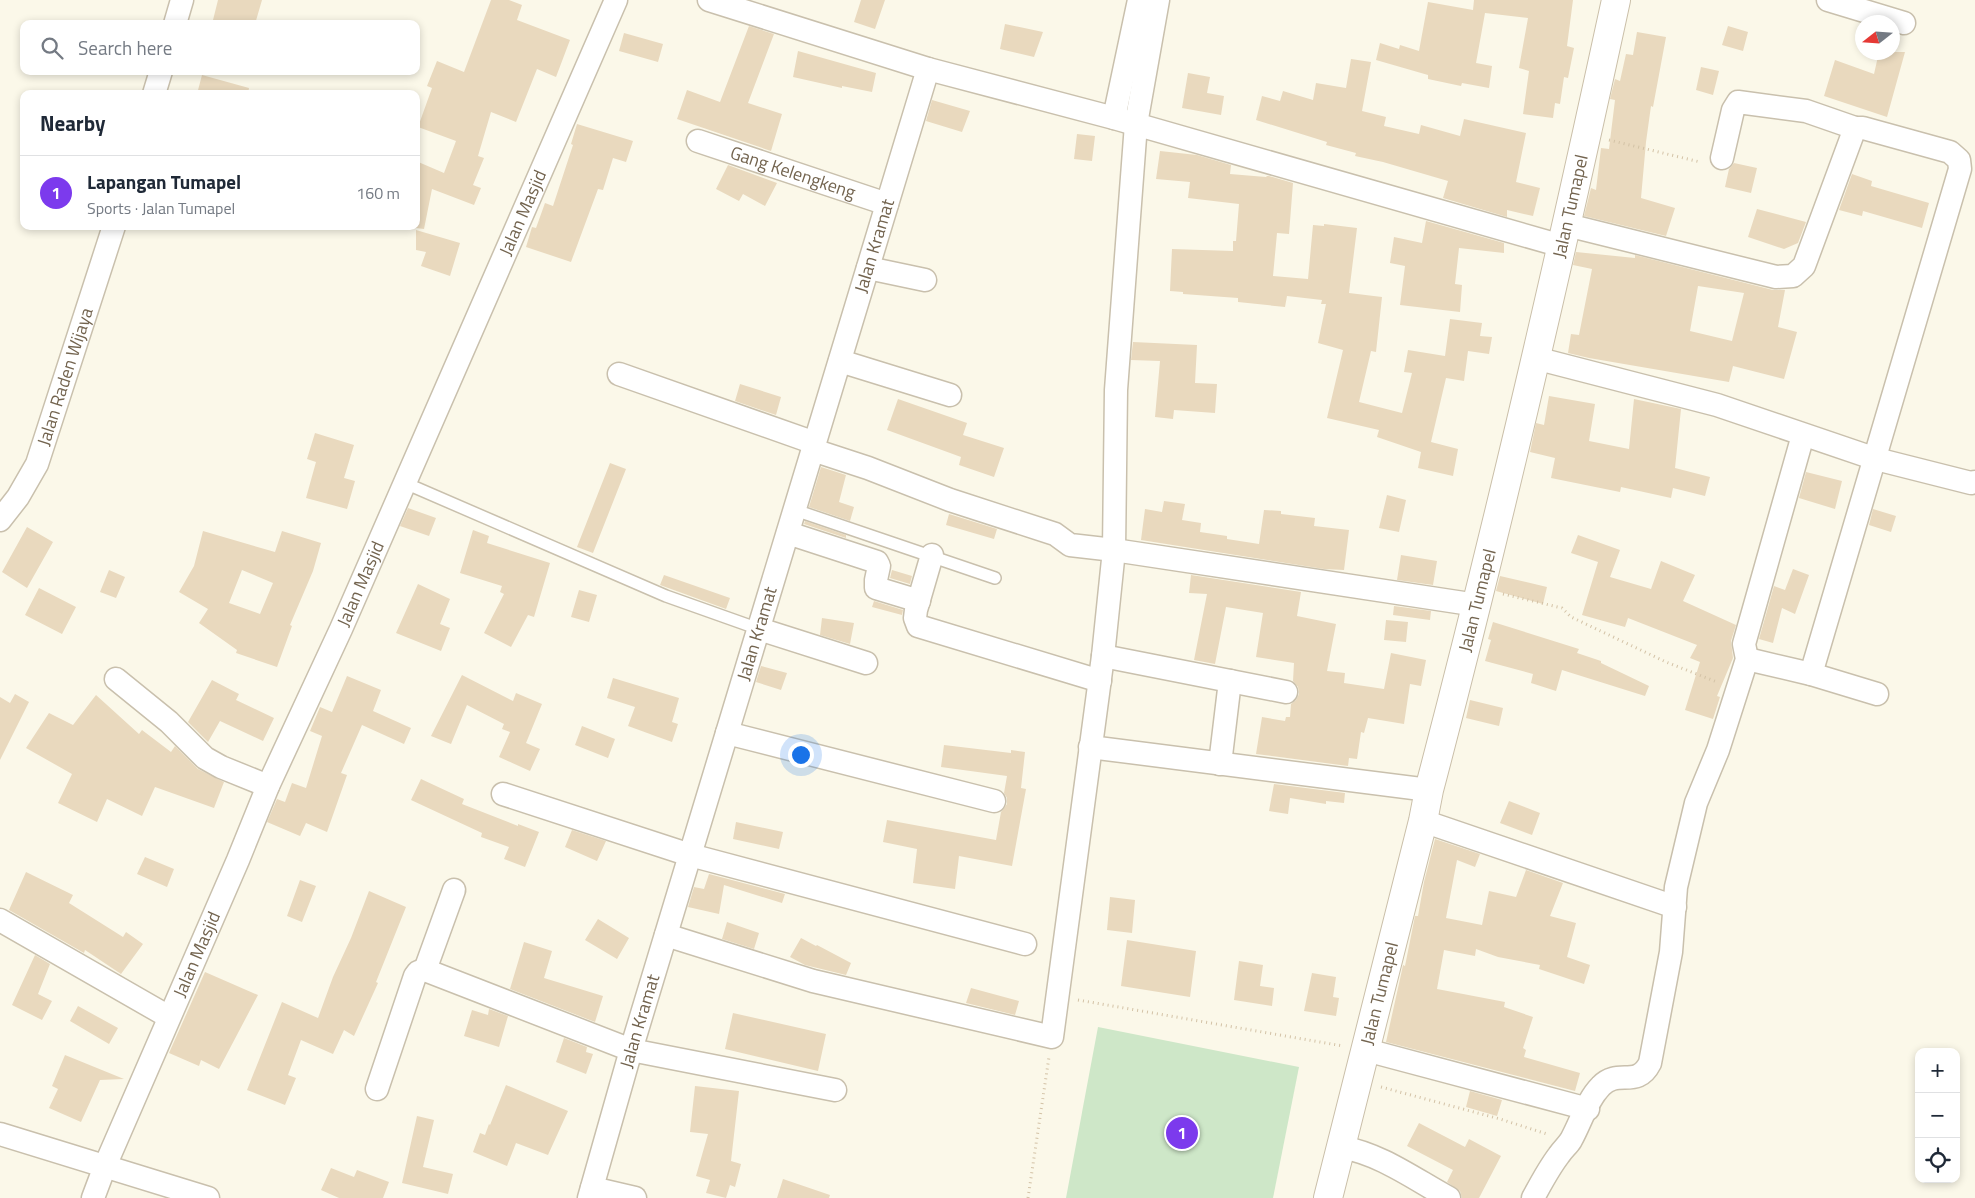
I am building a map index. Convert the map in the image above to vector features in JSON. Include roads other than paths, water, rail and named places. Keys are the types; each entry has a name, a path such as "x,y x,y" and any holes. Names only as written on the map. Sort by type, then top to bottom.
{"street":[{"path":"176,20 182,0"},
{"name":"Jalan Masjid","path":"93,1198 104,1166 238,860 268,786 342,630 616,0"},
{"path":"709,0 928,69 1564,235 1776,277 1793,276 1804,266 1855,128"},
{"path":"666,935 813,981 1044,1035 1056,997 1090,747 1092,678 1103,656 1114,550 1116,390 1126,121 1139,0"},
{"path":"1126,121 1158,0"},
{"name":"Jalan Tumapel","path":"1328,1198 1479,597 1587,135 1616,0"},
{"path":"1839,2 1904,23"},
{"name":"Jalan Kramat","path":"591,1193 631,1050 928,69"},
{"path":"155,90 160,75"},
{"path":"1713,160 1738,102 1806,111 1855,128 1863,128 1950,152 1959,160 1960,169 1876,459 1811,674"},
{"name":"Gang Kelengkeng","path":"698,141 888,204"},
{"name":"Jalan Raden Wijaya","path":"0,520 18,497 37,464 113,230"},
{"path":"868,268 925,280"},
{"path":"1535,358 1717,405 1876,459 1971,483 1975,482"},
{"path":"840,361 950,395"},
{"path":"619,374 950,500 1055,534 1078,546 1479,597"},
{"path":"1533,1198 1560,1153 1569,1144 1595,1092 1606,1081 1616,1078 1641,1076 1647,1070 1650,1063 1671,952 1676,887 1696,803 1718,750 1747,658 1744,644 1803,435"},
{"path":"788,533 877,562 879,566 876,588 919,601"},
{"path":"932,555 914,618 918,626 1092,678"},
{"path":"759,628 866,663"},
{"path":"1103,656 1286,692"},
{"path":"1747,658 1811,674 1877,694"},
{"path":"116,679 169,722 205,758 221,767 268,786"},
{"path":"1220,764 1230,681"},
{"path":"727,733 994,801"},
{"path":"1090,747 1429,790"},
{"path":"503,794 690,855 1025,944"},
{"path":"1423,821 1674,907"},
{"path":"425,970 454,890"},
{"path":"0,920 169,1017"},
{"path":"377,1088 415,976 418,972 425,970 631,1050 835,1090"},
{"path":"1366,1050 1588,1108"},
{"path":"0,1134 208,1198"},
{"path":"1341,1147 1362,1151 1396,1167 1449,1198"},
{"path":"591,1193 635,1198"}],"lane":[{"path":"405,483 666,596 759,628"},
{"path":"795,510 995,578"}],"place":[{"name":"Lapangan Tumapel","path":"1182,1133"}]}
